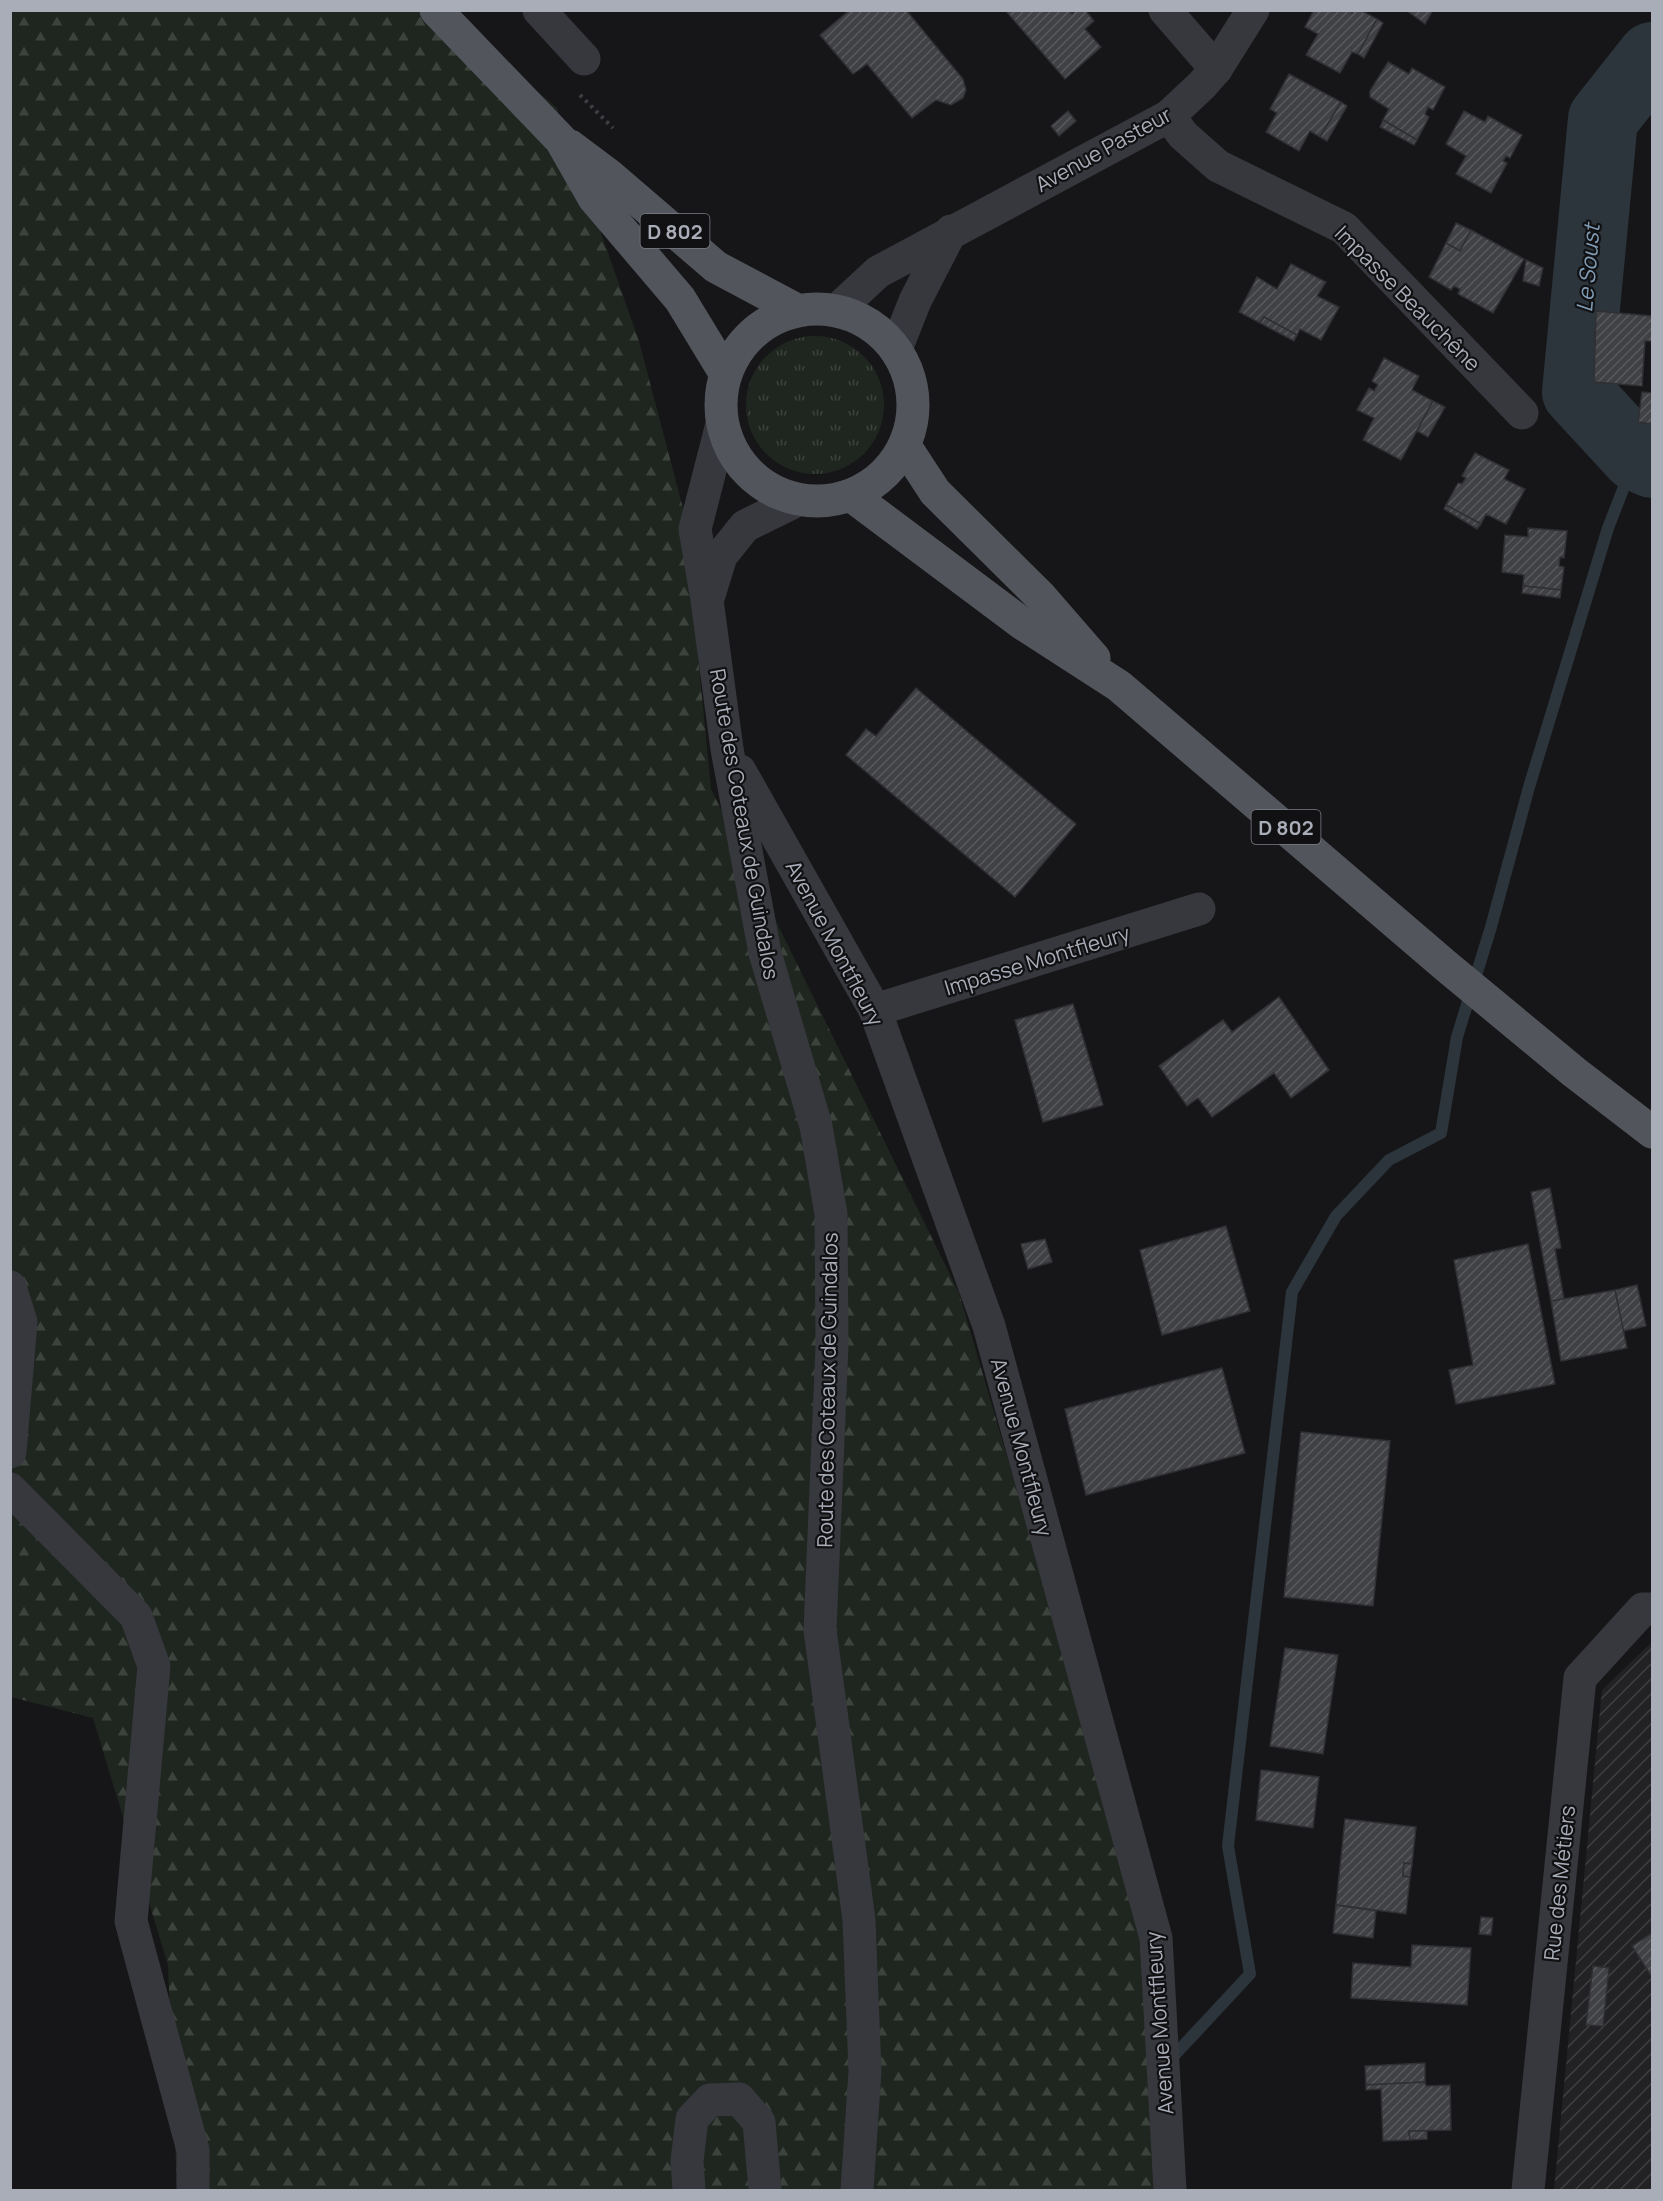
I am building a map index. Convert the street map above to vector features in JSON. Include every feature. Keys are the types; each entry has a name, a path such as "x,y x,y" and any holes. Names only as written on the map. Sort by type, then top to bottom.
{"main road":[{"name":"D 802","path":"436,10 561,140 610,176 716,267 796,310"},
{"name":"D 802","path":"561,140 594,198 680,299 725,373"},
{"path":"817,308 837,310 860,318 880,331 896,349 908,372 914,396 913,422 905,446 892,467 874,484 852,496 825,501 798,500 771,490 749,473 732,451 722,424 720,399 725,373 741,344 766,322 796,310 817,308"},
{"name":"D 802","path":"905,446 935,492 1041,597 1119,686"},
{"name":"D 802","path":"852,496 1023,624 1119,686 1451,970 1574,1072 1653,1132"}],"street":[{"path":"539,10 584,59"},
{"path":"1165,10 1216,69"},
{"name":"Avenue Pasteur","path":"837,310 878,272 1169,116 1216,69 1253,10"},
{"name":"Impasse Beauchêne","path":"1169,116 1183,135 1218,166 1344,228 1522,413"},
{"path":"896,349 915,301 951,231"},
{"name":"Route des Coteaux de Guindalos","path":"722,424 695,529 727,749 765,952 816,1126 831,1214 832,1346 820,1630 859,1920 865,2071 857,2190"},
{"name":"Route des Coteaux de Guindalos","path":"707,600 721,556 745,526 798,500"},
{"name":"Avenue Montfleury","path":"727,749 875,1010 989,1326 1156,1938 1170,2190"},
{"name":"Impasse Montfleury","path":"875,1010 1199,909"},
{"path":"10,1287 21,1322 10,1452"},
{"path":"10,1489 136,1617 154,1666 131,1921 193,2150 193,2190"},
{"name":"Rue des Métiers","path":"1528,2190 1580,1678 1642,1609 1653,1608"},
{"path":"689,2190 687,2161 692,2119 710,2100 739,2099 759,2122 765,2190"}],"shaded area":[{"path":"1652,1642 1652,2190 1554,2190 1602,1690"}],"green space":[{"path":"10,11 443,11 557,108 639,341 684,512 711,789 959,1293 1151,1947 1174,2190 177,2190 168,1965 93,1718 11,1697"},
{"path":"815,336 841,341 864,356 879,379 884,405 879,431 864,454 841,469 815,474 789,469 766,454 751,431 746,405 751,379 766,356 789,341"}],"building":[{"path":"850,10 906,10 963,79 966,90 963,98 951,105 936,100 912,118 867,64 853,74 820,35"},
{"path":"1005,10 1069,10 1072,14 1076,10 1085,10 1094,21 1085,29 1101,47 1065,79"},
{"path":"1314,10 1348,10 1352,13 1353,10 1360,10 1377,19 1358,54 1352,52 1340,73 1306,55 1318,34 1305,27"},
{"path":"1406,10 1433,10 1425,24"},
{"path":"1377,19 1383,23 1364,58 1358,54"},
{"path":"1388,62 1409,74 1412,68 1445,87 1433,110 1428,107 1425,114 1429,117 1417,140 1383,120 1389,109 1370,97 1370,91"},
{"path":"1289,74 1341,102 1320,137 1310,131 1299,151 1266,132 1277,113 1270,109"},
{"path":"1341,102 1347,106 1327,141 1320,137"},
{"path":"1068,111 1076,121 1059,136 1051,126"},
{"path":"1464,111 1485,122 1488,116 1522,135 1510,158 1506,156 1503,161 1507,163 1491,193 1456,174 1466,156 1446,144"},
{"path":"1383,120 1417,140 1414,145 1380,127"},
{"path":"1456,223 1471,230 1460,251 1446,243"},
{"path":"1471,230 1524,259 1493,313 1458,294 1460,289 1454,286 1451,290 1429,277 1446,243 1460,251"},
{"path":"1526,260 1543,268 1539,286 1523,281"},
{"path":"1291,264 1326,282 1317,296 1339,307 1321,340 1300,329 1297,335 1264,317 1260,323 1239,312 1257,277 1277,289"},
{"path":"1596,311 1652,316 1652,341 1645,341 1642,386 1594,382"},
{"path":"1264,317 1297,335 1294,341 1260,323"},
{"path":"1384,358 1419,376 1412,390 1433,401 1401,460 1363,440 1374,418 1357,410 1369,388 1374,391 1378,385 1372,381"},
{"path":"1642,392 1652,393 1652,424 1638,422"},
{"path":"1433,401 1445,407 1428,437 1417,431"},
{"path":"1475,453 1509,470 1504,479 1525,489 1506,524 1486,514 1481,524 1446,505 1458,483 1462,484 1466,478 1462,476"},
{"path":"1446,505 1481,524 1477,529 1444,509"},
{"path":"1528,528 1567,531 1564,558 1560,557 1559,566 1564,567 1561,590 1523,586 1524,575 1502,572 1505,535 1528,537"},
{"path":"1523,586 1561,590 1560,598 1522,593"},
{"path":"916,688 1076,824 1015,897 846,755 866,729 876,736"},
{"path":"1279,997 1329,1070 1291,1098 1274,1073 1212,1117 1198,1098 1187,1106 1159,1066 1223,1020 1232,1032"},
{"path":"1073,1004 1103,1105 1043,1122 1015,1020"},
{"path":"1550,1188 1561,1248 1555,1249 1564,1299 1551,1301 1531,1192"},
{"path":"1226,1226 1250,1311 1162,1335 1140,1250"},
{"path":"1045,1239 1052,1262 1028,1269 1021,1244"},
{"path":"1528,1244 1555,1384 1456,1404 1449,1370 1473,1365 1454,1260"},
{"path":"1637,1285 1646,1326 1623,1331 1615,1290"},
{"path":"1615,1290 1627,1348 1561,1361 1551,1301"},
{"path":"1222,1368 1245,1453 1086,1495 1065,1409"},
{"path":"1301,1432 1390,1441 1373,1606 1284,1597"},
{"path":"1285,1648 1338,1655 1323,1754 1270,1746"},
{"path":"1261,1770 1319,1777 1313,1828 1256,1820"},
{"path":"1345,1819 1416,1827 1412,1864 1404,1863 1403,1876 1410,1877 1406,1914 1336,1905"},
{"path":"1404,1863 1412,1864 1410,1877 1403,1876"},
{"path":"1336,1905 1376,1911 1373,1938 1333,1933"},
{"path":"1481,1917 1493,1918 1491,1935 1479,1934"},
{"path":"1652,1933 1652,1977 1632,1946"},
{"path":"1412,1945 1471,1948 1467,2005 1351,1998 1353,1963 1411,1967"},
{"path":"1593,1966 1609,1968 1603,2026 1586,2025"},
{"path":"1425,2063 1425,2082 1366,2085 1365,2066"},
{"path":"1425,2082 1426,2086 1450,2085 1451,2130 1409,2131 1410,2140 1383,2141 1381,2089 1366,2090 1366,2085"},
{"path":"1409,2131 1427,2131 1427,2139 1410,2140"}],"waterway":[{"name":"Le Soust","path":"1652,57 1603,119 1577,392 1636,456 1652,463"},
{"path":"1169,2061 1250,1974 1228,1846 1292,1292 1336,1216 1389,1160 1441,1133 1457,1037 1491,927 1529,787 1608,528 1636,456"}]}
